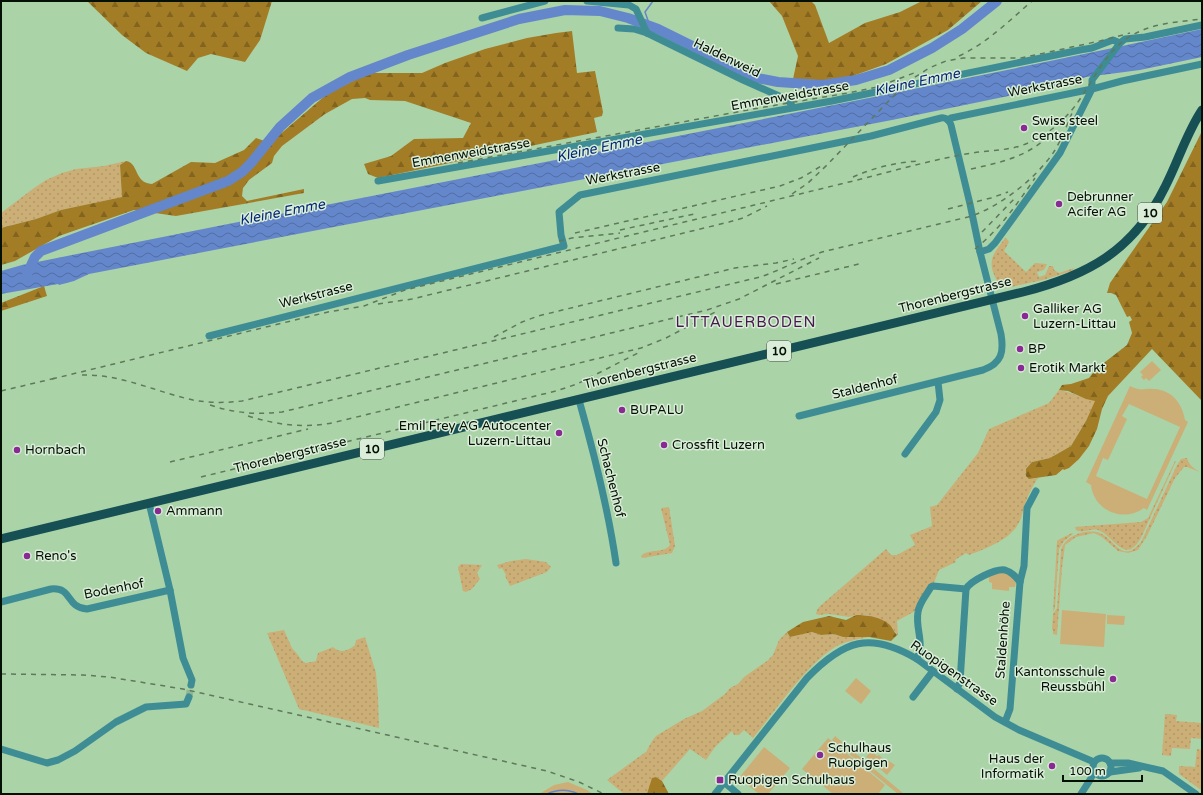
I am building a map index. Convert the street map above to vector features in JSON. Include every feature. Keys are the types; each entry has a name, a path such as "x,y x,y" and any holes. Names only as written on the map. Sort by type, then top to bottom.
{"main road":[{"name":"Thorenbergstrasse","path":"1,539 579,400 1059,282 1097,264 1120,247 1140,227 1156,205 1170,178 1191,129 1202,110"}],"street":[{"path":"482,18 545,1"},
{"path":"587,1 629,5 636,9 646,31"},
{"name":"Emmenweidstrasse","path":"378,182 901,88 1092,48 1113,40 1118,45 1125,38 1145,37 1202,25"},
{"name":"Haldenweid","path":"618,28 646,31 743,80 788,100 793,107"},
{"path":"1118,45 1091,81 1092,89 1202,64"},
{"name":"Werkstrasse","path":"209,336 564,246 561,235 559,212 580,195 871,136 941,118 948,120 951,118 1092,89"},
{"name":"Werkstrasse","path":"980,252 989,249 995,243 1060,153 1092,89"},
{"path":"948,120 952,125 992,299"},
{"name":"Staldenhof","path":"799,416 938,382 984,370 992,366 998,360 1002,352 1003,344 992,299"},
{"path":"905,454 936,412 940,400 938,382"},
{"name":"Schachenhof","path":"579,400 611,529 616,563"},
{"name":"Staldenhöhe","path":"1005,722 1010,709 1020,582 1024,566 1027,508 1036,491"},
{"path":"150,503 170,590 183,658 192,680 191,685"},
{"path":"957,689 960,682 966,589 971,583 1000,569 1010,572 1020,582"},
{"path":"917,659 920,654 921,641 917,622 918,612 931,587 966,589"},
{"name":"Bodenhof","path":"1,602 51,589 58,589 67,594 71,602 79,608 87,608 170,590"},
{"name":"Ruopigenstrasse","path":"715,794 807,678 834,653 844,648 860,644 872,643 893,647 917,659 995,717 1019,730 1094,762"},
{"path":"913,697 934,671"},
{"path":"1,749 47,763 58,760 75,751 116,722 146,707 186,704 189,697"},
{"path":"1103,776 1094,772 1092,767 1096,759 1106,758 1110,763 1110,772"},
{"path":"1110,763 1128,763 1163,771 1196,794"},
{"path":"1082,793 1110,772 1129,768 1148,767"},
{"path":"1082,793 1094,772"},
{"path":"724,782 738,794"}],"shaded area":[{"path":"126,161 120,165 122,197 62,210 36,219 1,228 1,213 46,180 76,169 104,166"},
{"path":"1005,238 1009,242 1004,251 1026,272 1035,263 1047,264 1044,270 1037,272 1039,277 1045,275 1049,266 1053,266 1054,270 1059,273 1074,268 1072,271 1043,280 1006,288 996,279 992,267 992,258"},
{"path":"1152,361 1161,370 1149,381 1146,378 1144,380 1141,377 1143,375 1140,372"},
{"path":"1130,386 1140,389 1160,390 1175,398 1184,414 1185,420 1188,422 1147,510 1144,508 1127,514 1111,512 1098,502 1093,494 1091,485 1086,482","holes":["1129,404 1180,427 1147,499 1096,476 1103,458 1108,460 1127,419 1122,416"]},
{"path":"1059,390 1096,400 1086,421 1071,446 1050,458 1032,462 1029,479 1038,478 1028,495 1019,523 1008,536 985,549 969,555 966,553 955,560 956,562 939,570 933,585 917,610 897,621 898,636 890,625 866,615 849,617 816,614 819,607 886,549 891,555 897,555 915,545 910,535 932,526 930,507 937,505 978,453 989,429 1049,403"},
{"path":"1187,458 1189,463 1200,472 1184,467 1175,478 1147,536 1138,550 1128,553 1118,551 1102,537 1094,533 1076,537 1065,545 1057,635 1053,634 1053,614 1057,608 1061,551 1066,541 1076,534 1095,532 1105,536 1124,551 1129,551 1134,548 1141,542 1177,465 1181,459"},
{"path":"1175,461 1141,538 1135,546 1130,549 1120,547 1104,533 1098,530 1076,530 1075,527 1141,522 1148,518"},
{"path":"669,507 675,546 672,553 642,558 641,556 648,552 664,549 670,545 661,508"},
{"path":"1072,533 1073,534 1064,541 1059,549 1055,608 1053,612 1057,541"},
{"path":"526,559 546,562 551,567 547,572 510,586 502,568 499,569 497,565"},
{"path":"461,564 482,565 477,573 480,579 472,589 466,592 463,591 458,567"},
{"path":"996,572 1010,575 1016,583 1015,587 1009,587 1009,591 992,589 992,583 989,582 989,577"},
{"path":"1062,610 1106,614 1104,647 1060,644"},
{"path":"1107,615 1125,616 1124,625 1107,624"},
{"path":"284,630 292,648 302,661 306,663 316,661 318,653 333,647 341,651 350,649 355,645 356,640 365,637 376,673 379,728 299,709 267,633"},
{"path":"787,632 790,637 812,632 821,635 834,634 843,637 869,637 853,640 839,645 816,662 793,687 753,738 744,730 739,735 734,735 732,731 715,747 706,760 690,749 662,781 656,777 647,794 624,794 607,780 647,751 656,736 684,719 702,711 725,694 730,688 738,684 744,677 767,661 773,655 779,640"},
{"path":"856,678 871,691 861,704 845,691"},
{"path":"1165,714 1177,715 1176,721 1202,723 1202,739 1191,738 1190,749 1172,748 1171,756 1162,755"},
{"path":"835,736 904,794 898,794 832,740"},
{"path":"828,738 885,785 878,794 833,794 802,769"},
{"path":"764,747 790,768 768,794 759,794 739,778"},
{"path":"1197,749 1202,750 1201,790 1179,774 1179,766 1195,767"},
{"path":"871,751 877,756 879,755 887,762 889,761 895,765 887,775 866,757"},
{"path":"568,782 593,794 539,794 554,785"}],"green space":[{"path":"87,1 272,1 260,40 245,62 211,54 198,58 187,71 146,53 122,35"},
{"path":"769,1 811,1 815,5 829,43 865,23 900,12 922,1 982,1 948,30 886,64 839,81 793,79 798,56 782,16"},
{"path":"572,31 577,73 595,71 603,112 602,116 594,118 597,132 378,178 368,174 364,164 391,156 414,139 463,138 471,123 405,101 370,100 365,98 352,99 325,114 282,146 274,156 272,163 249,180 243,188 242,196 247,201 304,189 304,193 176,216 134,210 59,236 15,261 1,265 1,228 36,219 61,210 122,197 120,165 126,161 133,165 142,180 146,183 152,184 191,162 215,163 244,150 256,138 270,143 327,94 369,73 422,73 485,49 527,38"},
{"path":"1202,131 1202,401 1152,349 1108,396 1102,409 1097,429 1089,446 1079,459 1069,468 1063,469 1056,475 1029,479 1026,476 1026,469 1032,462 1050,458 1071,446 1086,421 1095,401 1086,399 1068,391 1059,390 1062,385 1071,384 1089,378 1096,369 1127,345 1132,333 1129,322 1132,320 1130,316 1127,317 1116,295 1107,293 1110,283 1167,202"},
{"path":"44,286 47,296 1,311 1,303"},
{"path":"856,615 878,618 890,625 897,635 891,641 869,637 843,637 834,634 821,635 812,632 790,637 787,632 803,622 829,616 846,620"},
{"path":"656,777 662,781 669,794 647,794 652,778"}],"water":[{"path":"1202,29 1202,57 1140,70 1086,77 1061,85 892,120 89,274 74,281 59,285 1,294 1,271 22,265 760,120"}],"waterway":[{"path":"650,26 645,12 653,1"},
{"path":"27,274 35,257 41,251 228,181 242,172 280,127 312,98 350,77 408,55 519,19 565,10 600,11 628,18 658,29 757,78 778,82 822,85 856,80 889,70 932,48 962,29 997,1"},
{"path":"547,794 563,790 578,794"}],"tunnel":[{"path":"189,697 191,685"}],"railway":[{"path":"959,56 979,45 1032,1"},
{"path":"52,379 328,312 364,306 405,290 925,163 972,153 1017,147 1041,137 1064,119 1109,55 1123,41 1148,28 1175,22 1202,19"},
{"path":"792,194 808,183 827,165 906,83 929,68 946,61 963,58 1021,58 1130,33"},
{"path":"458,163 848,93 877,87 914,73"},
{"path":"82,375 96,375 125,380 179,397 199,401 242,401 760,277 822,252 968,217 992,207 1017,190 1039,171 1058,145 1072,113"},
{"path":"971,169 1019,156 1044,140"},
{"path":"853,177 885,166 919,161"},
{"path":"575,233 780,186 801,178 823,165"},
{"path":"975,249 1000,225 1015,207 1035,178"},
{"path":"948,209 1008,192"},
{"path":"982,232 1016,197"},
{"path":"378,304 412,299 729,222 743,218 767,206"},
{"path":"620,230 694,214"},
{"path":"559,241 572,238 620,233"},
{"path":"210,405 246,413 282,412 707,310 739,299 819,258"},
{"path":"494,337 522,322 538,316 735,268 776,263 794,259"},
{"path":"776,284 863,263"},
{"path":"248,416 270,422 302,426 336,422 641,348 666,338 719,310"},
{"path":"201,477 556,391 577,384 638,353"},
{"path":"1,391 56,378"},
{"path":"170,462 308,429"},
{"path":"1,674 83,675 109,677 183,689 547,771 579,782 604,794"}],"place":[{"name":"Swiss steel center","path":"1024,128"},
{"name":"Debrunner Acifer AG","path":"1059,204"},
{"name":"Galliker AG Luzern-Littau","path":"1025,316"},
{"name":"BP","path":"1020,349"},
{"name":"Erotik Markt","path":"1021,368"},
{"name":"BUPALU","path":"622,410"},
{"name":"Emil Frey AG Autocenter Luzern-Littau","path":"559,433"},
{"name":"Crossfit Luzern","path":"664,445"},
{"name":"Hornbach","path":"17,450"},
{"name":"Ammann","path":"158,511"},
{"name":"Reno's","path":"27,556"},
{"name":"Kantonsschule Reussbühl","path":"1113,679"},
{"name":"Schulhaus Ruopigen","path":"820,755"},
{"name":"Haus der Informatik","path":"1052,766"},
{"name":"Ruopigen Schulhaus","path":"720,780"}],"district":[{"name":"LITTAUERBODEN","path":"746,322"}],"water label":[{"name":"Kleine Emme","path":"917,82"},
{"name":"Kleine Emme","path":"599,148"},
{"name":"Kleine Emme","path":"282,212"}]}
